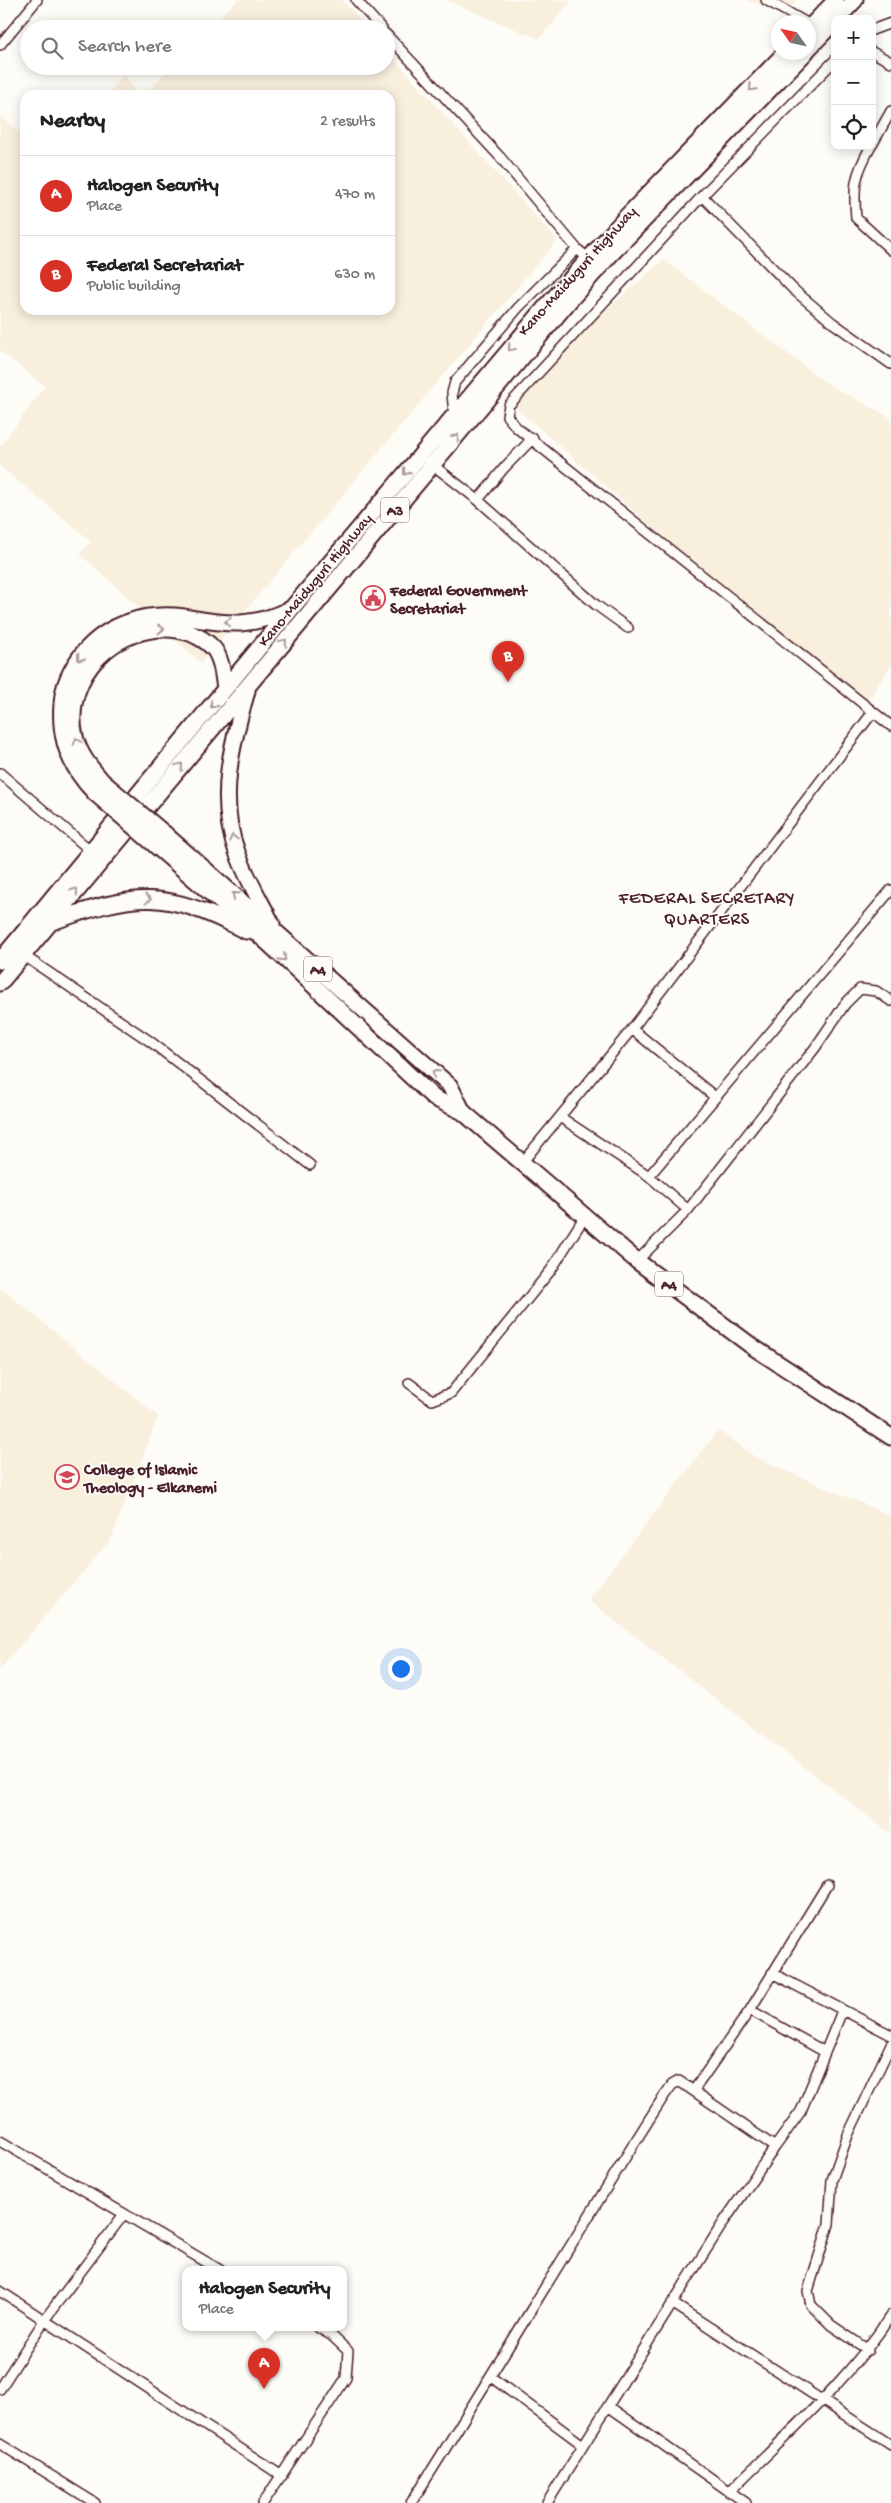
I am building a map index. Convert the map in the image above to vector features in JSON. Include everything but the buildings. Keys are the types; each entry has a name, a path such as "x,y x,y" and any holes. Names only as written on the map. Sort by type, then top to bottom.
{"highway":[{"path":"816,19 836,0"},
{"path":"841,15 855,0"},
{"path":"816,41 831,25"},
{"name":"Kano-Maiduguri Highway","path":"0,961 454,415 583,254 778,60"},
{"name":"Kano-Maiduguri Highway","path":"0,983 610,254 798,60"},
{"name":"A4","path":"292,608 274,617 240,623 162,616 145,617 112,628 88,648 75,663 67,679 60,719 63,740 76,771 99,787 271,936 450,1086 463,1112 638,1261 753,1347 891,1437"},
{"name":"A4","path":"99,787 82,755 76,739 73,709 76,695 89,668 99,656 115,643 133,633 148,629 186,631 208,643 214,650 220,660 225,689"},
{"path":"248,685 236,729 227,778 228,815 236,851 271,936"},
{"path":"50,922 125,899 152,898 178,902 271,936"}],"street":[{"path":"21,20 37,0"},
{"path":"356,0 374,20"},
{"path":"766,0 790,15"},
{"path":"0,45 20,21"},
{"path":"876,28 891,22"},
{"path":"395,44 500,157 583,254 518,308 455,382 452,393 454,415"},
{"path":"876,54 891,62"},
{"path":"831,64 702,196 509,405 507,416 517,428 533,438 891,726"},
{"path":"876,138 891,111"},
{"path":"869,150 857,171 854,195 856,218 891,250"},
{"path":"702,196 794,290 833,323 891,364"},
{"path":"478,500 504,468 533,438"},
{"path":"420,455 478,500 596,606 628,628"},
{"path":"522,1164 632,1029 873,712"},
{"path":"0,773 91,851"},
{"path":"649,1176 891,890"},
{"path":"23,955 151,1042 310,1165"},
{"path":"638,1261 688,1210 815,1048 845,1004 860,989 876,992 891,1001"},
{"path":"632,1029 715,1097"},
{"path":"560,1117 649,1176 688,1210"},
{"path":"409,1383 432,1400 451,1393 551,1270 585,1216"},
{"path":"694,2090 750,2010 826,1885"},
{"path":"772,1973 891,2036"},
{"path":"750,2010 825,2052"},
{"path":"547,2503 672,2303 775,2147 801,2111 842,2011"},
{"path":"868,2350 831,2325 811,2305 808,2290 829,2224 832,2180 844,2144 862,2101 891,2044"},
{"path":"411,2503 491,2377 579,2228 672,2085 679,2081 694,2090 775,2147"},
{"path":"0,2141 213,2266"},
{"path":"0,2388 44,2319 124,2214"},
{"path":"0,2291 282,2476"},
{"path":"672,2303 891,2445"},
{"path":"729,2492 821,2401 868,2350 891,2315"},
{"path":"263,2503 346,2378 348,2351 324,2331"},
{"path":"491,2377 584,2445"},
{"path":"608,2406 746,2503"},
{"path":"0,2444 95,2503"}],"shaded area":[{"path":"237,0 342,0 360,20 218,20"},
{"path":"445,0 572,0 539,39"},
{"path":"744,0 796,0 789,13"},
{"path":"395,60 557,240 201,663 80,554 91,541 0,466 0,447 45,386 0,351 0,116 20,132 20,315 395,315 395,90 149,90 163,75 395,75"},
{"path":"125,75 135,90 111,90"},
{"path":"664,260 826,383 891,418 891,666 865,703 682,553 515,407 583,330"},
{"name":"College of Islamic Theology - Elkanemi","path":"0,1288 158,1416 111,1539 0,1669"},
{"path":"718,1430 755,1457 891,1516 891,1834 588,1600"}],"place":[{"name":"Federal Government Secretariat","path":"373,598"},
{"name":"Federal Secretariat","path":"508,682"},
{"name":"College of Islamic Theology - Elkanemi","path":"67,1477"},
{"name":"Halogen Security","path":"264,2389"}],"district":[{"name":"FEDERAL SECRETARY QUARTERS","path":"707,908"}]}
